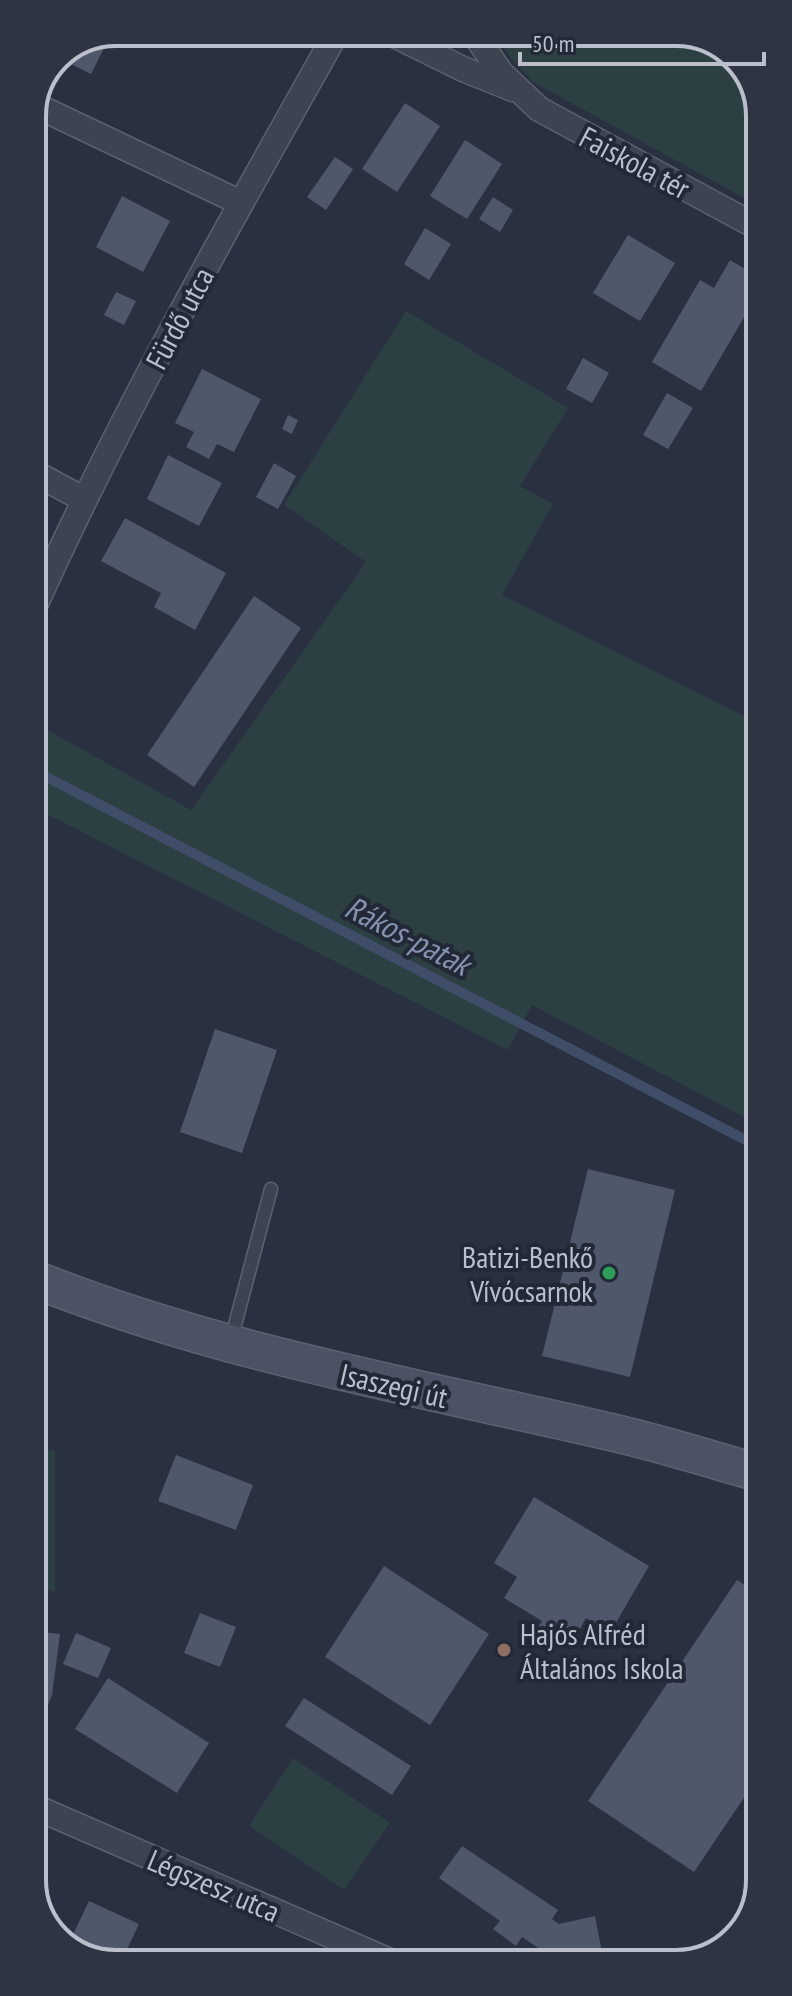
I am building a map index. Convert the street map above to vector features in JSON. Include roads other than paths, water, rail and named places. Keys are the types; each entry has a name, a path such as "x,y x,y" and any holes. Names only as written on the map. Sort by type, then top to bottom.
{"main road":[{"name":"Isaszegi út","path":"46,1284 92,1302 230,1343 450,1399 621,1435 746,1469"}],"street":[{"name":"Faiskola tér","path":"417,46 517,91"},
{"name":"Faiskola tér","path":"483,46 517,91 539,109 746,221"},
{"name":"Fürdő utca","path":"46,581 83,499 241,203 329,47"},
{"path":"46,110 241,203"},
{"path":"46,479 83,499"},
{"name":"Légszesz utca","path":"46,1812 364,1950"}],"lane":[{"path":"230,1343 271,1189"}],"waterway":[{"name":"Rákos-patak","path":"46,777 746,1140"}],"place":[{"name":"Batizi-Benkő Vívócsarnok","path":"609,1273"},
{"name":"Hajós Alfréd Általános Iskola","path":"504,1650"}]}
